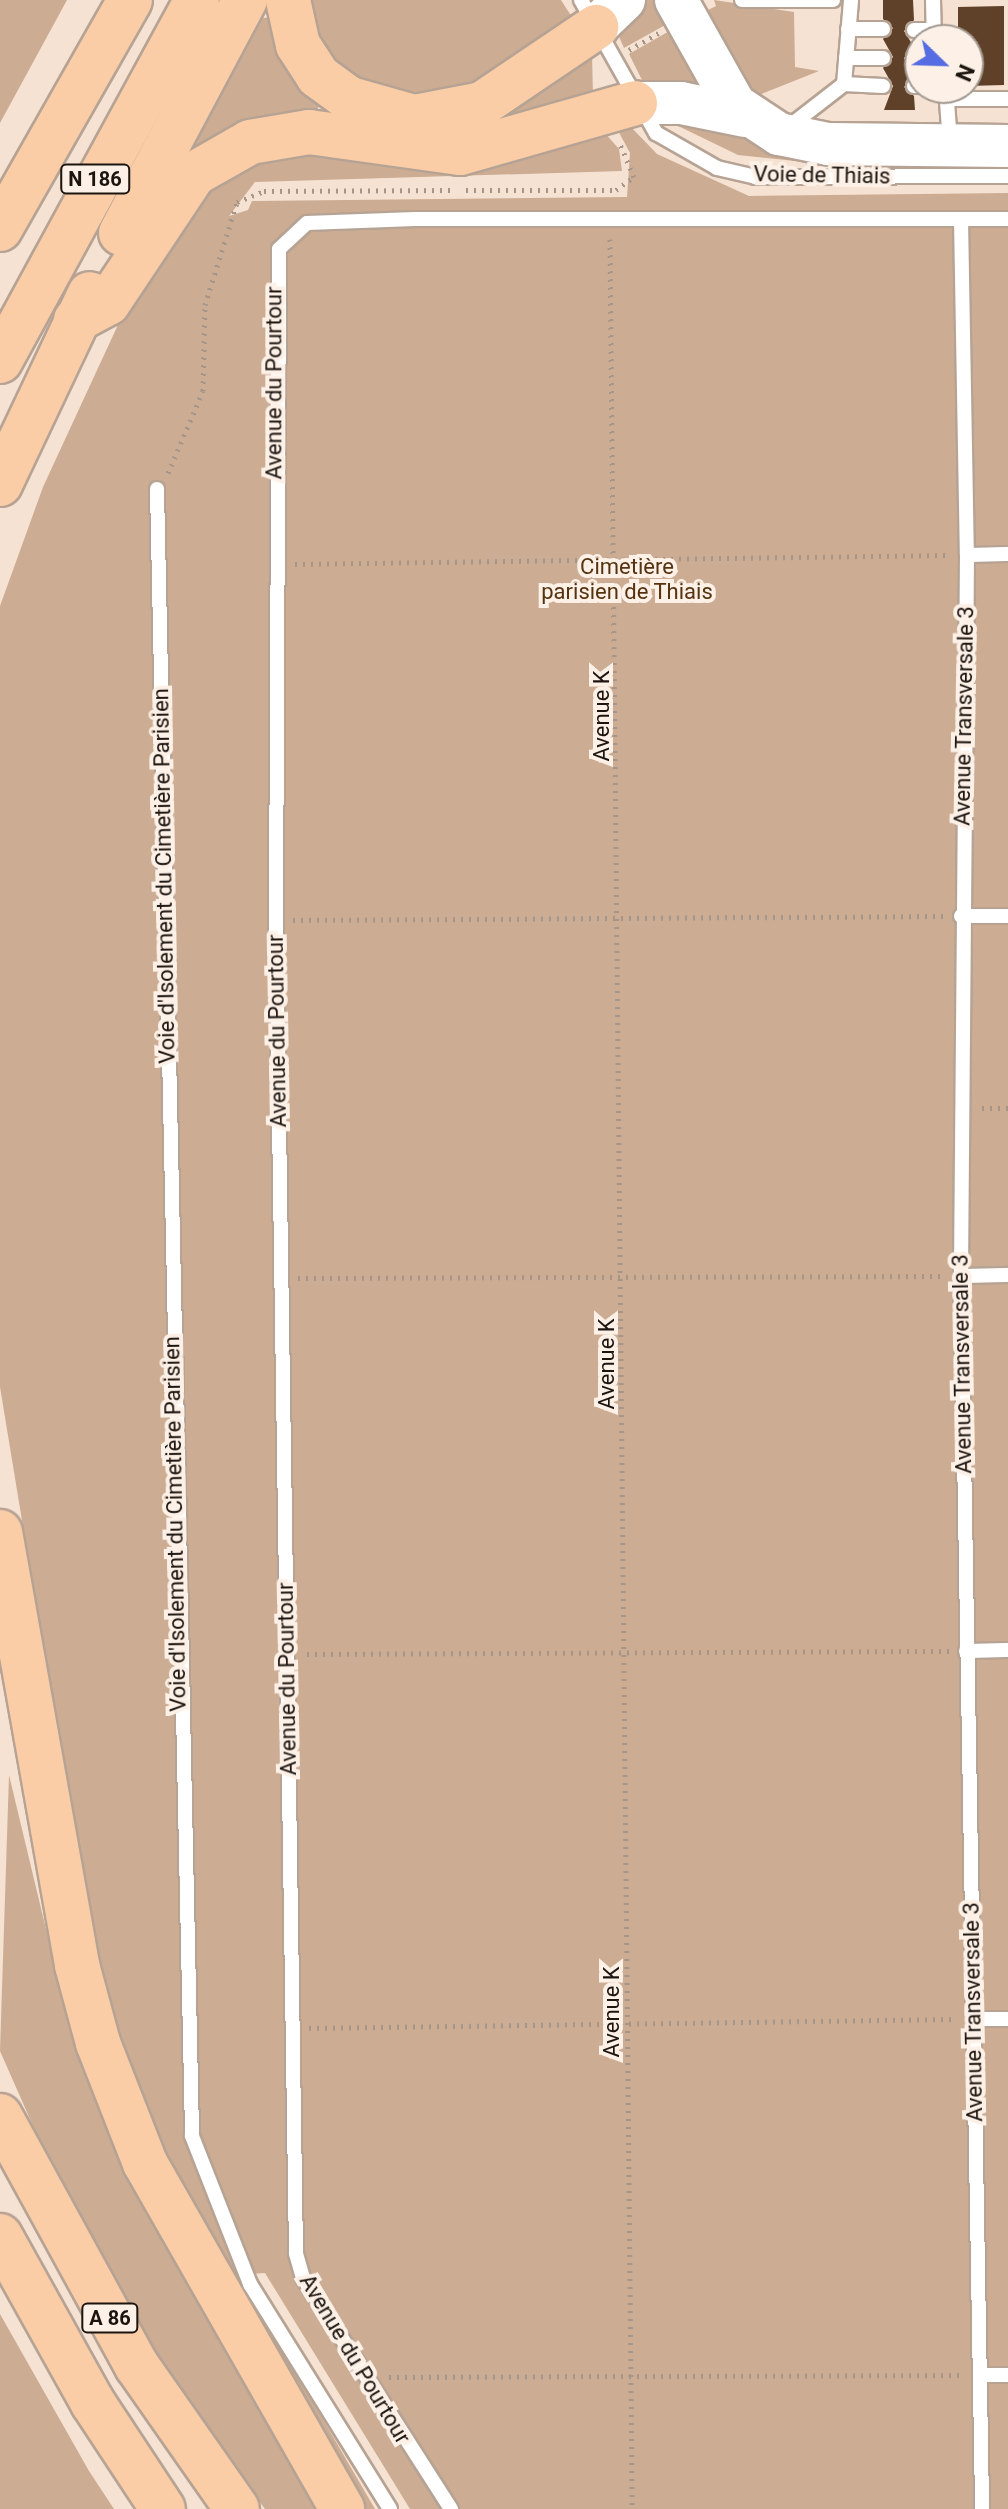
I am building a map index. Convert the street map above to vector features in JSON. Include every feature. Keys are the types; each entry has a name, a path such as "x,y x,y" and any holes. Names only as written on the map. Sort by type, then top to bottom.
{"highway":[{"name":"N 186","path":"0,229 130,0"},
{"name":"N 186","path":"0,361 197,0"},
{"path":"0,484 76,320 245,0"},
{"path":"288,0 298,45 318,76 350,99 414,117 482,104 607,19"},
{"path":"76,320 108,303 194,174 250,142 309,132 460,153 626,120"},
{"path":"0,1532 77,1965 98,2043 145,2163 342,2509"},
{"name":"A 86","path":"0,2116 137,2366 237,2509"},
{"name":"A 86","path":"0,2236 93,2403 163,2509"}],"street":[{"path":"674,12 762,125"},
{"path":"626,120 681,103 828,144 1008,146"}],"lane":[{"path":"742,0 833,0"},
{"path":"844,84 851,0"},
{"path":"933,0 934,24"},
{"name":"Voie de Thiais","path":"607,19 626,120 656,133 687,154 755,177 1008,176"},
{"path":"848,29 883,29"},
{"path":"846,58 883,58"},
{"path":"762,125 844,84 883,86"},
{"path":"984,97 1008,99"},
{"path":"948,104 950,143"},
{"name":"Avenue du Pourtour","path":"451,2509 364,2377 296,2253 276,920 274,276 291,232 307,223 609,218 1008,219"},
{"name":"Avenue Transversale 3","path":"961,219 967,555 961,916 961,1276 973,2019 984,2375 982,2509"},
{"name":"Voie d'Isolement du Cimetière Parisien","path":"157,489 192,2136 250,2284 390,2509"},
{"path":"967,555 1008,554"},
{"path":"961,916 1008,916"},
{"path":"961,1276 1008,1275"},
{"path":"966,1651 1008,1650"},
{"path":"973,2019 1008,2019"},
{"path":"984,2375 1008,2375"}],"path":[{"path":"607,19 674,12"},
{"path":"157,489 184,448 203,391 205,305 237,202 264,191 616,190 634,177 626,120"},
{"name":"Avenue K","path":"609,218 617,561 632,2509"},
{"path":"274,564 967,555"},
{"path":"276,920 620,915 961,916"},
{"path":"281,1278 961,1276"},
{"path":"286,1654 966,1651"},
{"path":"292,2028 973,2019"},
{"path":"364,2377 631,2379 984,2375"}],"green space":[{"path":"0,0 67,0 0,123"},
{"path":"307,0 561,0 575,22 472,89 428,101 366,90 314,48"},
{"path":"640,0 659,0 667,24 624,48 617,32"},
{"path":"714,0 794,12 795,67 819,71 754,97 700,14 716,6"},
{"path":"272,17 320,104 313,118 285,113 250,119 193,149 263,18"},
{"path":"673,29 703,86 646,88 629,54"},
{"path":"592,53 593,97 465,128"},
{"path":"672,123 718,125 814,163 738,155"},
{"name":"Cimetière parisien de Thiais","path":"615,125 629,125 657,154 749,196 1008,193 1008,2509 410,2509 265,2273 239,2275 375,2509 362,2509 159,2159 91,1939 0,1387 0,606 43,487 135,288 199,188 259,151 603,131 619,149 622,171 255,182 229,216 248,210 252,201 627,197 630,153"},
{"path":"9,1775 51,1950 101,2105 279,2446 320,2509 265,2509 187,2405 52,2169 0,2051"},
{"path":"0,2314 89,2471 114,2509 0,2509"}],"building":[{"path":"883,0 913,0 914,20 904,24 904,104 915,104 915,110 884,110 893,86 883,68 893,57 883,39 893,28 883,19"},
{"path":"1004,6 1004,85 984,86 984,24 958,24 958,7"}]}
